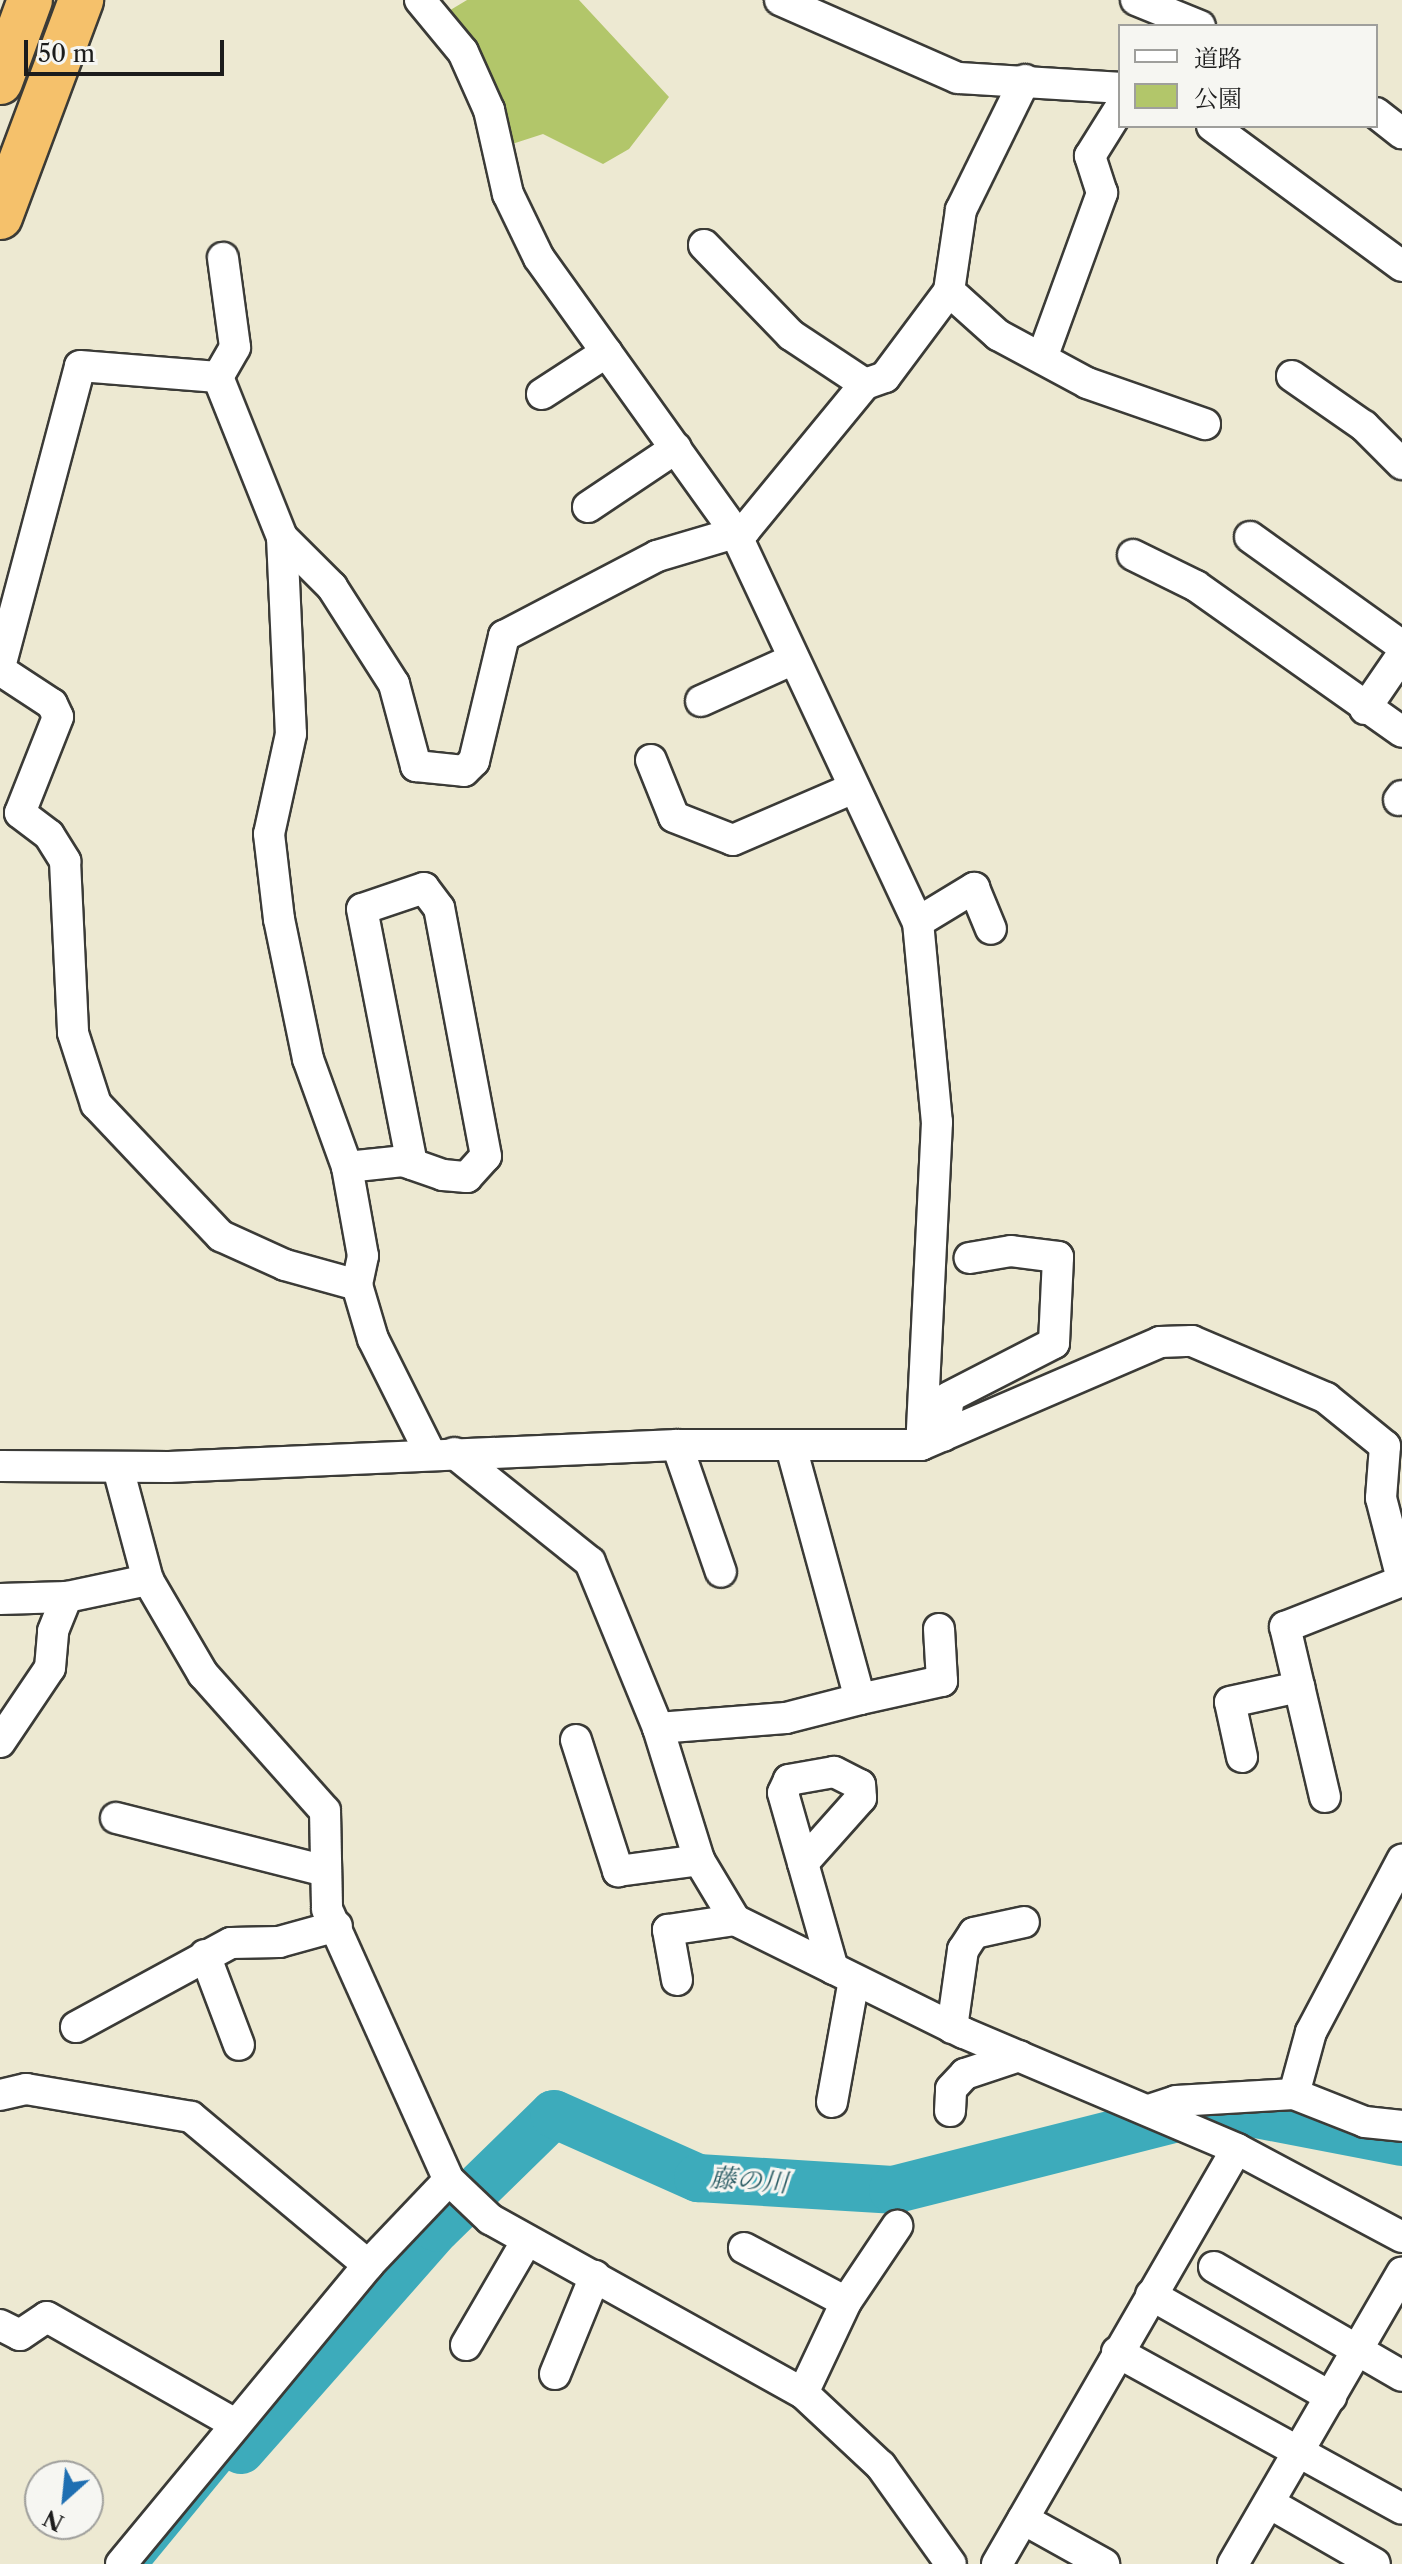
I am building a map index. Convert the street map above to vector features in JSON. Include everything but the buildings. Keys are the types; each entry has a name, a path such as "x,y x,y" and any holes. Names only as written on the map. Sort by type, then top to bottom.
{"highway":[{"path":"0,82 30,0"},
{"path":"0,217 81,0"}],"street":[{"path":"420,0 463,52 489,110 508,194 539,258 734,530 792,660 918,922 937,1122 932,1441"},
{"path":"780,0 958,78 1118,88"},
{"path":"1136,0 1189,24"},
{"path":"282,537 332,587 394,684 416,766 443,774 474,761 504,636 657,556 734,530 745,530 865,384 885,377 949,291 961,210 1025,80"},
{"path":"1042,358 1102,193 1090,156 1118,111"},
{"path":"1215,128 1402,266"},
{"path":"704,245 791,335 865,384"},
{"path":"218,377 235,347 223,258"},
{"path":"949,291 998,335 1087,383 1205,424"},
{"path":"542,394 607,352"},
{"path":"218,377 80,366 0,668 52,704 58,717 10,815 65,861 73,1033 96,1104 221,1236 285,1265 357,1285"},
{"path":"1292,376 1364,426 1402,464"},
{"path":"218,377 282,537 291,734 269,834 308,1059 347,1167 363,1256 357,1285 373,1339 442,1452 590,1562 658,1728 699,1860 735,1920 952,2028 1237,2149 1402,2237"},
{"path":"588,507 676,448"},
{"path":"1250,537 1402,646"},
{"path":"1133,555 1196,586 1365,709 1402,732"},
{"path":"1365,709 1402,655"},
{"path":"701,701 792,660"},
{"path":"651,760 674,817 733,840 854,788"},
{"path":"347,1167 412,1164 467,1177 486,1156 439,908 424,888 362,909 412,1164"},
{"path":"918,922 974,888 991,929"},
{"path":"932,1441 949,1397 1054,1343 1058,1257 1011,1251 970,1258"},
{"path":"0,1466 118,1468 442,1452 677,1445 791,1447 932,1441 1160,1342 1192,1341 1326,1398 1394,1445 1381,1498 1402,1580 1285,1627 1325,1797"},
{"path":"677,1445 721,1572"},
{"path":"791,1447 860,1699"},
{"path":"118,1468 148,1580 203,1674 325,1811 325,1871 337,1926 452,2183 490,2219 803,2393 881,2466 951,2564"},
{"path":"0,1599 67,1597 148,1580"},
{"path":"0,1742 50,1668 53,1631 67,1597"},
{"path":"658,1728 786,1718 942,1681 939,1629"},
{"path":"1242,1757 1230,1702 1299,1687"},
{"path":"576,1740 618,1871 699,1860"},
{"path":"116,1818 325,1871"},
{"path":"1294,2094 1311,2032 1402,1860"},
{"path":"803,1863 844,1974 832,2102"},
{"path":"677,1980 668,1930 735,1920"},
{"path":"952,2028 963,1950 974,1933 1024,1922"},
{"path":"76,2027 231,1943 279,1942 337,1926"},
{"path":"205,1955 239,2045"},
{"path":"950,2111 951,2089 965,2074 1019,2056"},
{"path":"0,2095 26,2089 191,2117 368,2265"},
{"path":"1150,2110 1176,2101 1294,2094 1365,2122 1402,2126"},
{"path":"997,2564 1237,2149"},
{"path":"121,2564 368,2265 452,2183"},
{"path":"803,2393 846,2302 897,2226"},
{"path":"466,2345 527,2240"},
{"path":"744,2248 846,2302"},
{"path":"1214,2267 1402,2376"},
{"path":"1243,2561 1269,2503 1402,2272"},
{"path":"555,2374 595,2276"},
{"path":"1151,2295 1331,2397"},
{"path":"0,2325 20,2335 47,2317 235,2424"},
{"path":"1117,2352 1402,2509"},
{"path":"1269,2503 1375,2564"},
{"path":"1023,2519 1104,2564"}],"green space":[{"path":"467,0 579,0 669,97 629,149 603,164 543,134 509,145 447,12"}],"waterway":[{"name":"藤の川","path":"241,2450 437,2228 554,2114 698,2178 893,2190 1220,2107 1402,2142"},
{"path":"147,2564 241,2450"}]}
